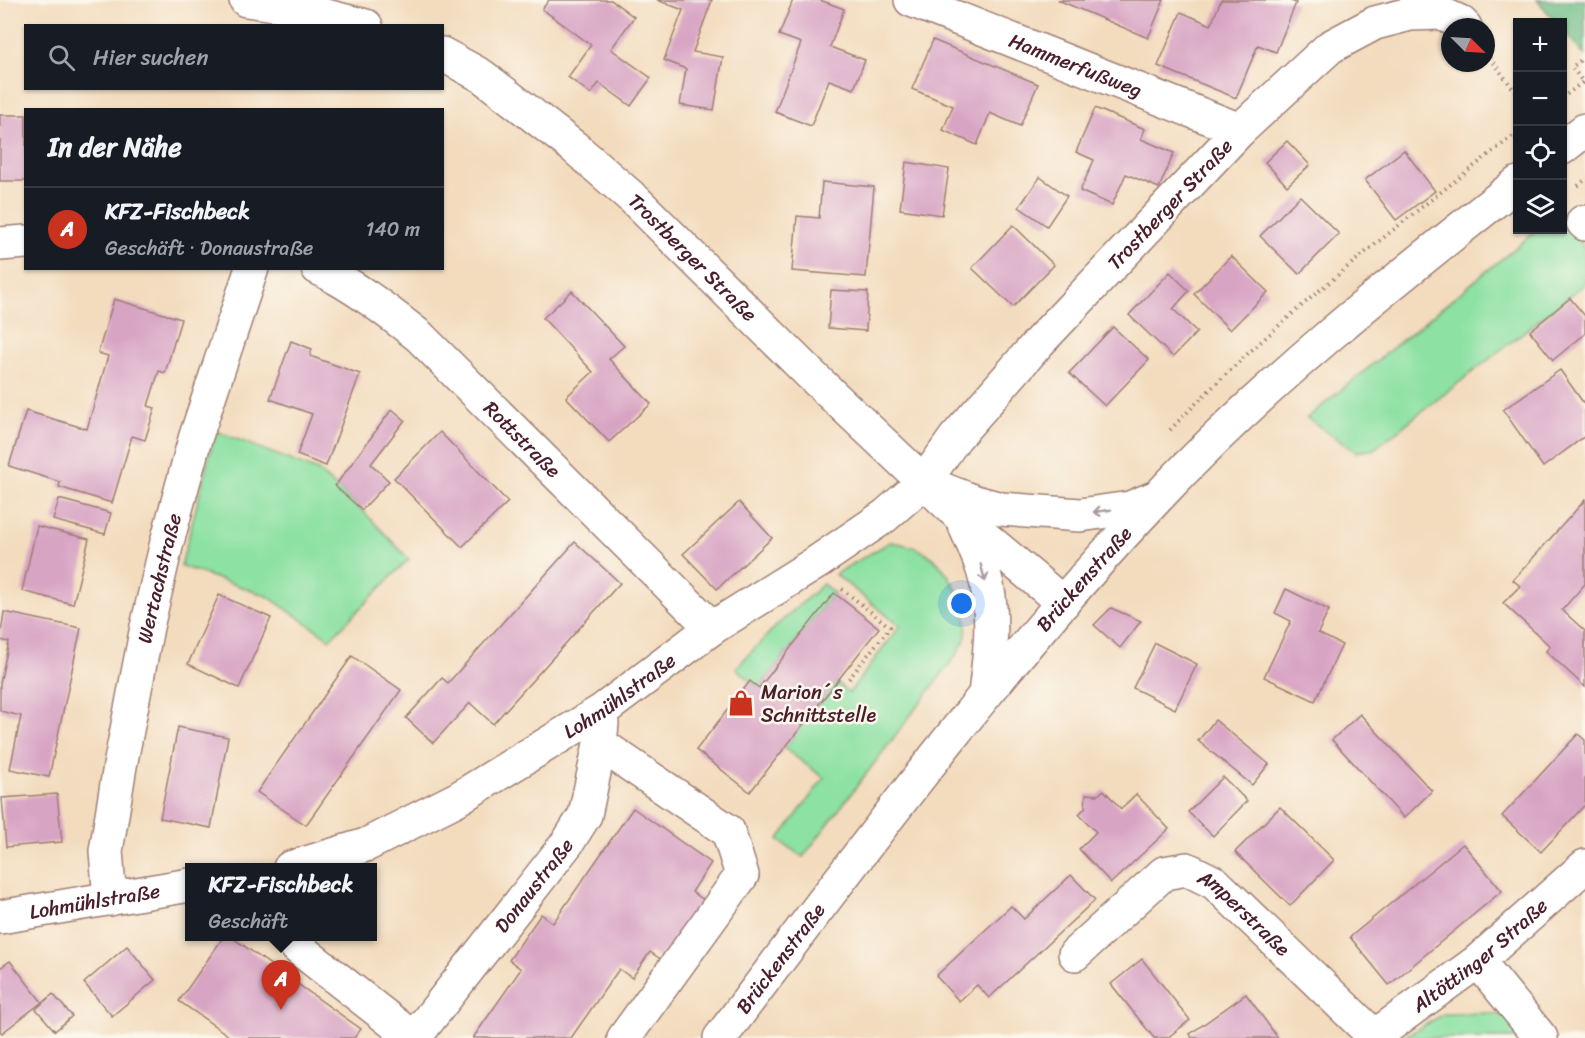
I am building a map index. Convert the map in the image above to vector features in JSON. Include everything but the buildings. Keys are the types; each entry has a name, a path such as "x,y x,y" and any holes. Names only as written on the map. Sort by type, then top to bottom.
{"street":[{"path":"246,0 292,8 358,24"},
{"name":"Hammerfußweg","path":"910,0 1240,130"},
{"name":"Trostberger Straße","path":"924,482 955,438 1040,341 1240,130 1284,87 1330,47 1375,23 1410,14 1440,13 1451,18"},
{"name":"Trostberger Straße","path":"444,55 482,76 574,147 627,193 809,373 962,518 1063,603"},
{"path":"1567,145 1585,130"},
{"name":"Brückenstraße","path":"720,1038 930,762 1063,603 1158,496 1279,378 1513,187"},
{"path":"0,244 24,242"},
{"name":"Wertachstraße","path":"110,899 106,851 147,627 195,439 251,270"},
{"name":"Rottstraße","path":"322,270 375,302 419,336 712,628"},
{"path":"924,482 1001,509 1036,513 1080,514 1130,508 1158,496"},
{"name":"Lohmühlstraße","path":"303,863 366,844 457,799 603,710 712,628 885,516 924,482"},
{"path":"962,518 984,571 992,615 985,694"},
{"name":"Donaustraße","path":"413,1038 568,842 585,815 600,744 603,710"},
{"path":"600,744 728,831 742,875 624,1038"},
{"name":"Altöttinger Straße","path":"1373,1037 1478,961 1585,866"},
{"name":"Amperstraße","path":"1075,954 1164,873 1187,869 1215,883 1373,1037"},
{"name":"Lohmühlstraße","path":"0,916 185,886"},
{"path":"297,947 413,1038"},
{"path":"1478,961 1541,1038"}],"path":[{"path":"1567,95 1584,83 1572,67 1585,57"},
{"path":"1495,65 1513,88"},
{"path":"816,562 836,584 890,627 848,680"}],"green space":[{"path":"1537,0 1585,0 1585,56 1567,35 1567,18 1553,18"},
{"path":"1567,222 1585,249 1585,284 1374,449 1356,452 1307,418 1532,234 1567,234"},
{"path":"216,431 318,471 362,510 409,559 330,639 267,596 181,566"},
{"path":"890,542 922,551 943,568 956,590 965,613 965,640 958,653 803,857 778,840 824,778 784,748 836,682 849,693 900,626 835,574"},
{"path":"823,584 834,593 759,688 736,668 775,627"},
{"path":"1488,1013 1508,1016 1539,1038 1402,1038 1444,1014"}],"place":[{"name":"Marion´s Schnittstelle","path":"741,703"},
{"name":"KFZ-Fischbeck","path":"281,1010"}]}
